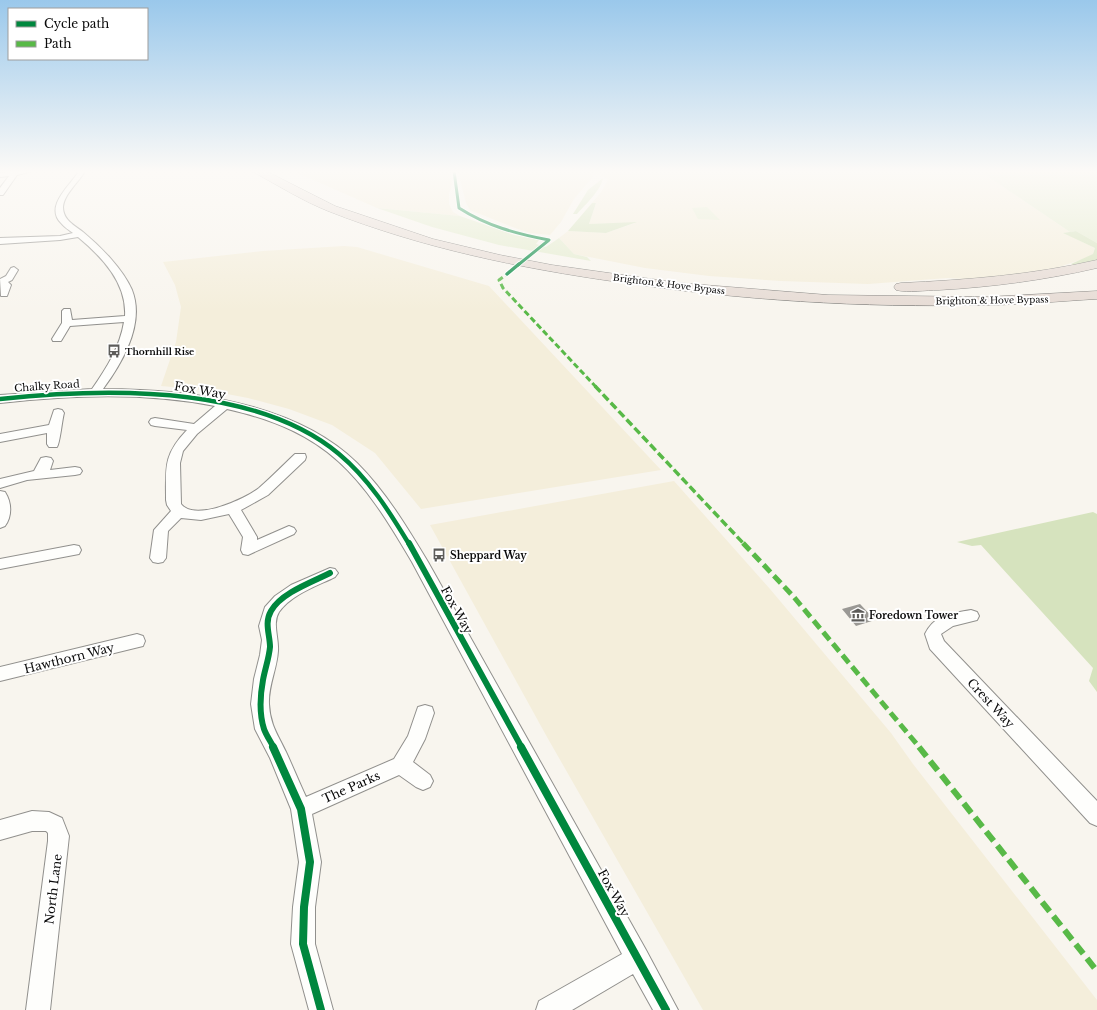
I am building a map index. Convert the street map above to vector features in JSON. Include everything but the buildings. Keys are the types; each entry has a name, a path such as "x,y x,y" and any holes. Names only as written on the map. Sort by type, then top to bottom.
{"highway":[{"name":"Brighton & Hove Bypass","path":"360,218 429,242 500,259 552,269 680,287 828,299 896,301 986,301 1097,295"},
{"name":"Brighton & Hove Bypass","path":"387,218 419,229 550,261 661,278 738,286 830,293 905,295 1001,293 1097,287"},
{"path":"661,278 730,283 887,287 990,282 1040,276 1097,264"},
{"path":"552,269 615,282 702,296 861,309 1068,310"}],"street":[{"path":"62,218 63,221 101,252 127,290 131,319 115,364 107,378 96,391"},
{"path":"0,241 60,238 80,234"},
{"path":"1,282 9,278 14,270"},
{"path":"1,282 6,285 4,294"},
{"path":"57,339 67,323 67,311"},
{"path":"67,323 131,319"},
{"name":"Chalky Road","path":"0,398 96,391"},
{"name":"Fox Way","path":"96,391 170,395 225,404 259,414 288,424 319,440 339,454 366,480 396,522 420,562 666,1010"},
{"path":"225,404 196,428 176,453 174,461 174,504 179,512 193,517 213,514 233,508 263,492 300,456"},
{"path":"53,444 54,428 58,413"},
{"path":"155,422 196,428"},
{"path":"0,438 54,428"},
{"path":"39,474 46,461"},
{"path":"0,484 11,479 39,474 56,474 74,471"},
{"path":"0,523 1,503"},
{"path":"233,508 250,537 248,550 289,531"},
{"path":"158,558 161,530 179,512"},
{"path":"0,564 74,550"},
{"path":"321,1010 303,944 304,907 310,862 301,809 278,755 264,729 260,704 263,679 269,654 270,640 266,626 271,611 281,600 297,589 330,573"},
{"name":"Crest Way","path":"971,616 946,622 936,627 933,634 936,644 1093,805"},
{"name":"Hawthorn Way","path":"0,674 137,641"},
{"path":"423,780 401,765 416,739 425,713"},
{"name":"The Parks","path":"301,809 401,765"},
{"name":"North Lane","path":"0,830 28,822 42,820 53,823 58,830 59,841 38,1010"},
{"path":"548,1010 638,958"}],"shaded area":[{"path":"490,218 563,218 550,235 530,233"},
{"path":"591,218 1049,218 1070,232 1064,233 1095,248 1093,254 1086,258 1047,271 980,280 948,278 868,284 781,281 709,276 645,268 574,254 559,238 568,231 606,233 635,223 589,224"},
{"path":"344,246 357,247 489,286 661,470 421,509 375,453 332,425 289,409 248,398 206,390 161,386 176,342 181,307 175,285 163,262 263,251"},
{"path":"674,481 770,589 891,733 913,764 1097,1000 1097,1010 703,1010 547,737 430,525"}],"green space":[{"path":"406,218 466,218 514,235 539,240 536,244 546,247 559,238 574,254 587,257 591,261 499,245 432,227"},
{"path":"579,218 591,218 589,224 637,222 606,233 568,231"},
{"path":"718,218 720,220 698,219"},
{"path":"1049,218 1097,218 1097,243 1076,231 1070,232"},
{"path":"1076,231 1097,243 1097,262 1078,267 1071,264 1093,254 1095,248 1063,233"},
{"path":"1093,512 1097,514 1097,692 1089,681 1093,668 981,545 972,546 957,542"}],"marked path":[{"path":"510,272 499,280 503,288 793,596 916,743 1097,971"}],"cycle path":[{"path":"476,218 502,229 526,236 549,240"},
{"path":"507,274 549,240"},
{"path":"0,399 61,393 123,392 184,397 214,402 244,409 294,426 329,446 352,465 384,504 420,562 666,1010"},
{"path":"321,1010 303,944 304,907 310,862 301,809 278,755 264,729 260,704 263,679 269,655 270,640 267,626 271,611 281,600 297,589 330,573"}],"place":[{"name":"Thornhill Rise","path":"114,351"},
{"name":"Sheppard Way","path":"439,555"},
{"name":"Foredown Tower","path":"858,615"}]}
